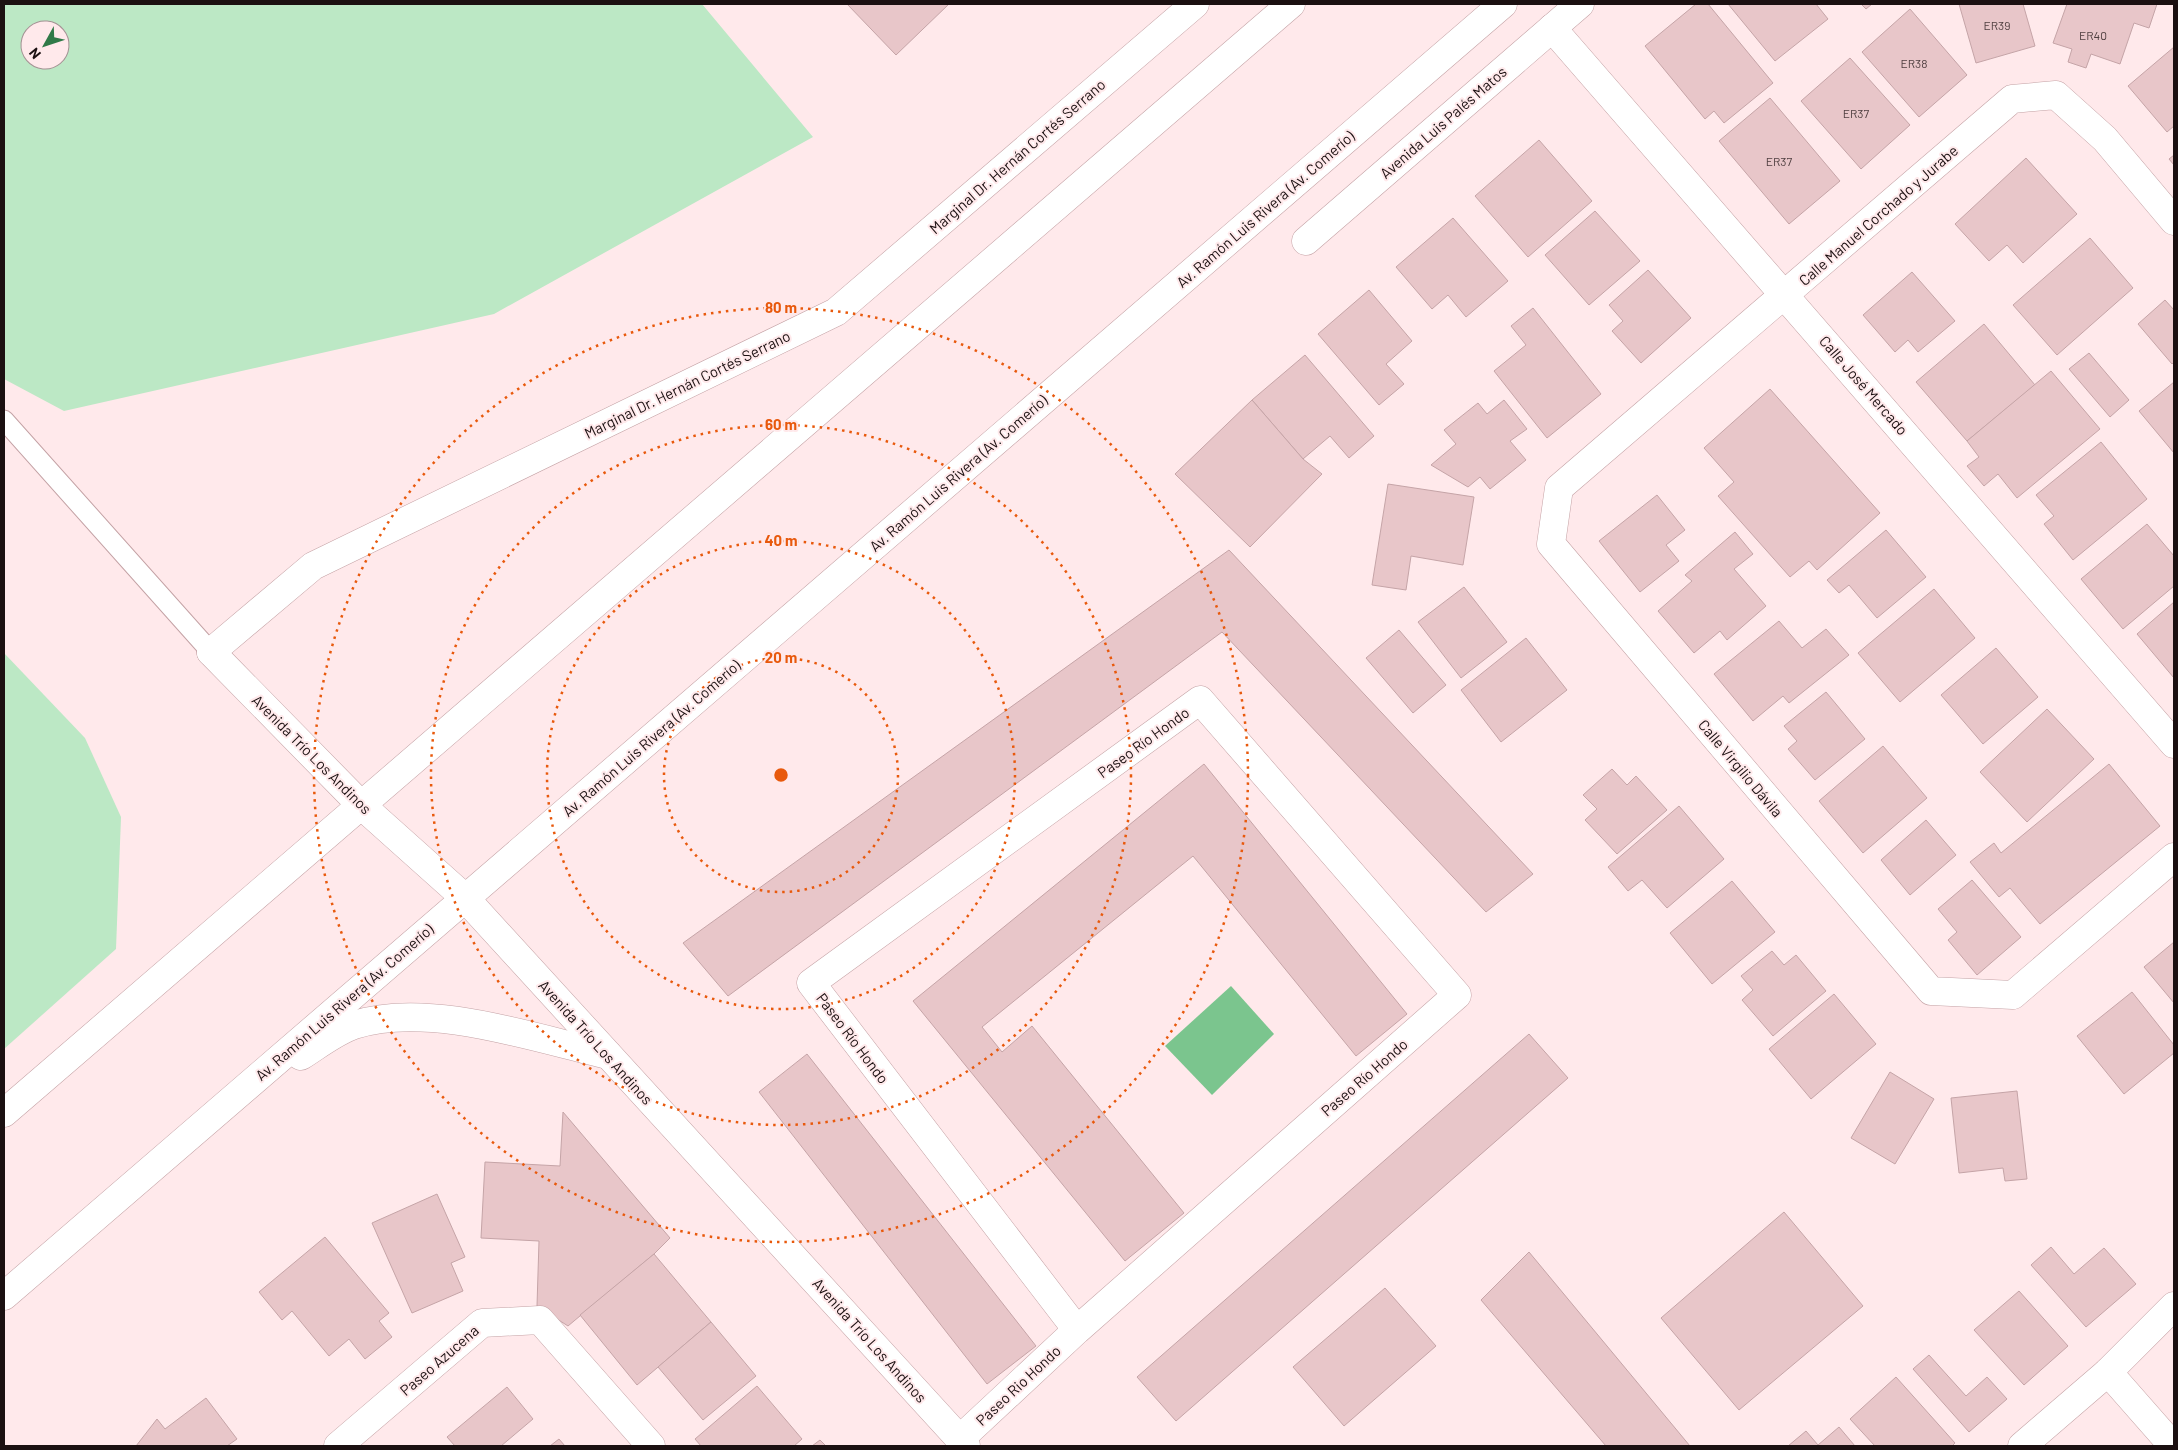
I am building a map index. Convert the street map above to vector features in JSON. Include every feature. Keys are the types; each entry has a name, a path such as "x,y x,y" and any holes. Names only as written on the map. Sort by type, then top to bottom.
{"street":[{"name":"Marginal Dr. Hernán Cortés Serrano","path":"211,652 313,566 836,312 1195,4"},
{"path":"4,1113 1291,4"},
{"name":"Av. Ramón Luis Rivera (Av. Comerío)","path":"4,1296 1503,4"},
{"name":"Avenida Luis Palés Matos","path":"1306,241 1580,4"},
{"name":"Calle José Mercado","path":"1552,28 2174,744"},
{"name":"Calle Manuel Corchado y Jurabe","path":"1578,472 2012,99 2056,94 2105,139 2174,221"},
{"name":"Calle Virgilio Dávila","path":"1578,472 1559,488 1551,544 1931,991 2013,996 2174,857"},
{"name":"Avenida Trío Los Andinos","path":"211,652 361,805 465,898 963,1442"},
{"name":"Paseo Río Hondo","path":"1200,700 1456,995 1077,1330 811,983 1200,700"},
{"path":"241,1091 353,1026 397,1017 439,1018 608,1055"},
{"path":"2022,1446 2108,1372 2174,1306"},
{"name":"Paseo Azucena","path":"338,1446 482,1323 540,1320 651,1446"},
{"name":"Paseo Rio Hondo","path":"963,1442 1077,1330"},
{"path":"2108,1372 2173,1446"}],"lane":[{"path":"4,420 211,652"}],"shaded area":[{"path":"4,4 702,4 813,137 494,314 64,411 4,379"},
{"path":"4,653 85,738 121,817 116,949 4,1049"},
{"path":"1231,986 1274,1034 1212,1095 1165,1046"}],"building":[{"path":"847,4 949,4 896,55"},
{"path":"1696,4 1708,4 1773,83 1724,123 1714,111 1705,119 1645,46"},
{"path":"1728,4 1816,4 1828,19 1775,61"},
{"path":"1861,4 1872,4 1866,9"},
{"path":"1959,4 2023,4 2035,46 1976,63"},
{"path":"2067,4 2157,4 2149,28 2134,23 2120,64 2091,54 2086,68 2068,62 2072,49 2053,43"},
{"path":"1910,9 1967,75 1919,117 1862,52"},
{"path":"2174,47 2174,126 2167,132 2128,86"},
{"path":"1850,58 1910,125 1861,169 1801,101"},
{"path":"1770,98 1840,181 1789,224 1719,141"},
{"path":"1539,140 1592,201 1528,257 1475,196"},
{"path":"2174,155 2174,165 2169,159"},
{"path":"2026,158 2077,214 2023,263 2007,245 1989,261 1955,224"},
{"path":"1595,211 1640,261 1589,305 1545,255"},
{"path":"1453,218 1508,281 1466,317 1448,295 1432,309 1396,267"},
{"path":"2090,238 2133,288 2057,355 2013,305"},
{"path":"1648,270 1691,318 1641,363 1612,331 1623,321 1609,305"},
{"path":"1912,272 1955,321 1918,352 1908,340 1895,352 1863,315"},
{"path":"1369,290 1412,341 1386,364 1404,384 1379,405 1318,334"},
{"path":"2165,300 2174,310 2174,362 2172,364 2138,324"},
{"path":"1533,308 1601,394 1547,438 1494,371 1526,345 1511,326"},
{"path":"1984,324 2035,385 1967,441 1916,382"},
{"path":"2089,353 2129,400 2110,417 2069,369"},
{"path":"1305,355 1374,436 1349,458 1330,436 1303,459 1252,400"},
{"path":"2051,371 2100,429 2017,498 1998,474 1984,486 1967,466 1979,457 1967,441"},
{"path":"2174,382 2174,453 2139,411"},
{"path":"1770,389 1880,513 1817,570 1809,561 1790,577 1718,496 1734,482 1704,448"},
{"path":"1252,400 1303,459 1322,474 1250,547 1175,474"},
{"path":"1504,400 1527,429 1510,441 1526,460 1490,489 1480,477 1468,487 1431,465 1456,444 1444,430 1478,403 1487,414"},
{"path":"2101,442 2147,499 2073,560 2044,524 2054,516 2036,495"},
{"path":"1388,484 1474,497 1463,565 1411,556 1406,590 1372,585"},
{"path":"1657,495 1685,530 1666,545 1679,561 1640,592 1599,541"},
{"path":"2147,524 2174,556 2174,586 2123,629 2081,579"},
{"path":"1886,530 1926,577 1877,618 1849,585 1839,593 1827,580"},
{"path":"1735,532 1753,554 1734,569 1766,606 1727,640 1720,631 1694,653 1658,611 1692,581 1685,575"},
{"path":"1229,550 1533,874 1486,912 1222,632 728,996 683,943"},
{"path":"1464,587 1507,642 1461,678 1418,622"},
{"path":"1934,589 1975,638 1900,702 1858,653"},
{"path":"2174,602 2174,678 2137,634"},
{"path":"1779,621 1802,648 1826,629 1849,655 1789,703 1783,696 1753,721 1714,674"},
{"path":"1399,630 1446,685 1413,713 1366,658"},
{"path":"1526,638 1567,690 1501,742 1461,690"},
{"path":"1996,648 2038,697 1983,744 1941,695"},
{"path":"1826,692 1865,739 1815,780 1788,749 1797,741 1784,726"},
{"path":"2047,709 2094,759 2027,822 1980,772"},
{"path":"1883,746 1927,798 1863,853 1819,801"},
{"path":"1204,764 1407,1014 1356,1056 1193,856 982,1027 1002,1052 1032,1026 1184,1213 1125,1261 913,1001"},
{"path":"2109,764 2160,826 2040,924 2010,888 1999,897 1970,862 1994,843 2001,853"},
{"path":"1612,769 1627,785 1636,776 1667,810 1617,854 1585,820 1597,809 1583,795"},
{"path":"1679,806 1724,859 1667,908 1642,880 1628,891 1608,867"},
{"path":"1926,820 1956,855 1910,895 1881,860"},
{"path":"1972,880 2021,937 1977,975 1948,940 1957,932 1938,909"},
{"path":"1732,881 1775,932 1712,984 1670,933"},
{"path":"2174,942 2174,1003 2144,967"},
{"path":"1772,951 1784,965 1796,955 1826,991 1773,1036 1742,1000 1753,990 1741,976"},
{"path":"2132,992 2174,1045 2174,1053 2124,1094 2077,1036"},
{"path":"1834,994 1876,1044 1811,1099 1769,1049"},
{"path":"1529,1034 1568,1078 1176,1421 1137,1377"},
{"path":"807,1054 1036,1346 987,1384 759,1092"},
{"path":"1890,1072 1934,1099 1895,1164 1851,1138"},
{"path":"2017,1091 2027,1179 2005,1181 2003,1168 1959,1173 1951,1098"},
{"path":"563,1112 670,1238 654,1254 568,1326 537,1306 539,1241 481,1238 485,1162 560,1166"},
{"path":"437,1194 465,1257 451,1263 463,1291 412,1313 372,1223"},
{"path":"1784,1212 1863,1306 1739,1410 1661,1318"},
{"path":"325,1237 389,1313 379,1321 392,1337 365,1359 349,1339 329,1356 292,1311 282,1320 259,1292"},
{"path":"2051,1247 2074,1274 2104,1248 2136,1284 2086,1327 2031,1265"},
{"path":"1529,1252 1690,1446 1606,1446 1481,1300"},
{"path":"654,1254 711,1322 637,1385 580,1315"},
{"path":"1385,1288 1436,1346 1344,1426 1293,1367"},
{"path":"2019,1291 2068,1346 2024,1385 1974,1330"},
{"path":"711,1322 756,1376 703,1420 658,1367"},
{"path":"1929,1355 1966,1396 1987,1377 2007,1399 1969,1432 1913,1369"},
{"path":"1896,1377 1955,1443 1952,1446 1875,1446 1850,1419"},
{"path":"757,1386 802,1439 794,1446 701,1446 695,1439"},
{"path":"507,1387 533,1419 501,1446 455,1446 447,1437"},
{"path":"206,1398 237,1439 227,1446 136,1446 157,1419 165,1429"},
{"path":"1839,1427 1855,1446 1788,1446 1806,1431 1818,1445"},
{"path":"559,1439 565,1446 550,1446"},
{"path":"820,1440 826,1446 812,1446"}]}
